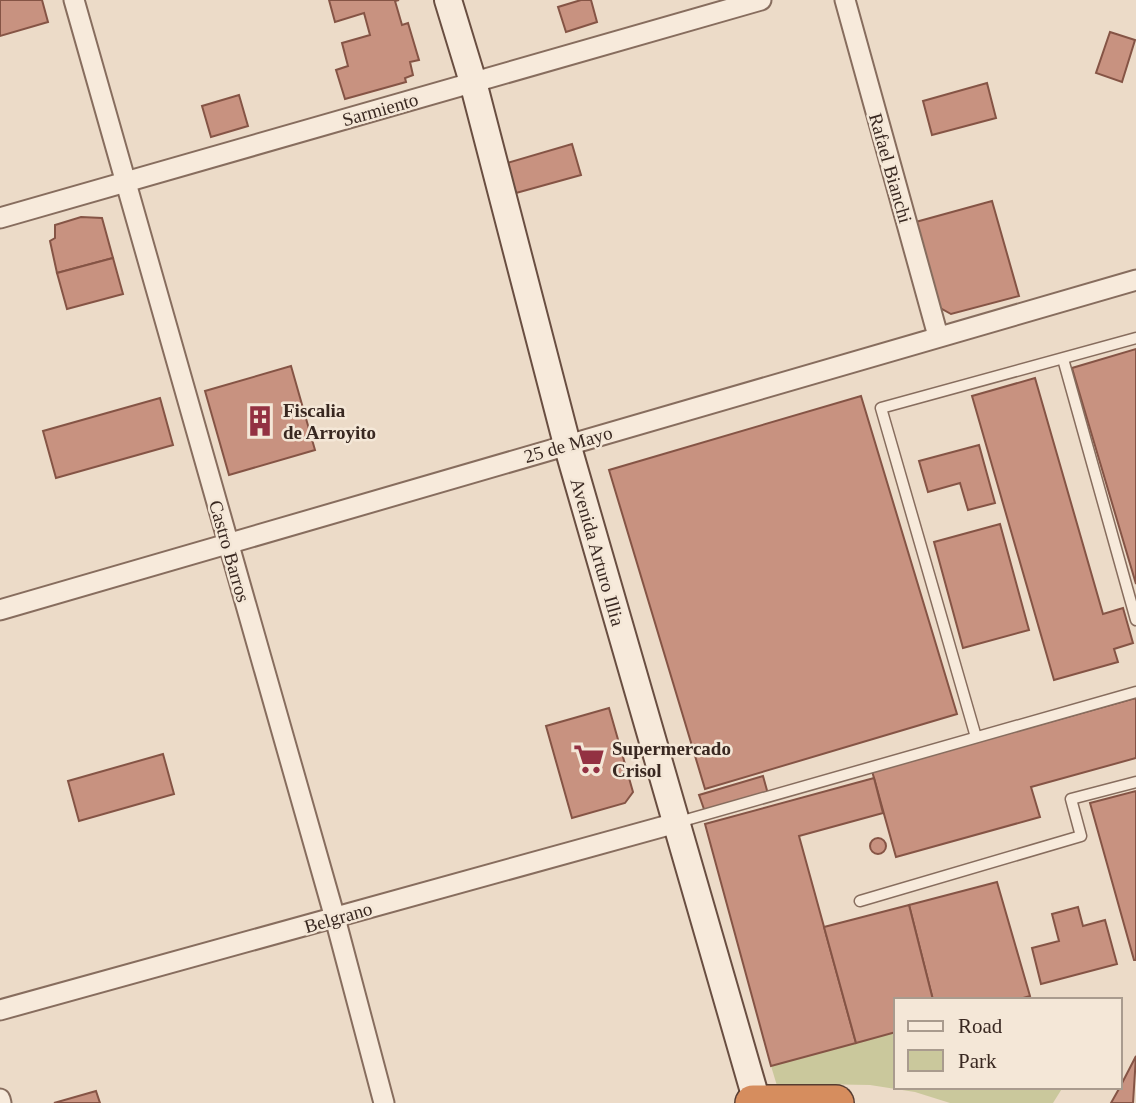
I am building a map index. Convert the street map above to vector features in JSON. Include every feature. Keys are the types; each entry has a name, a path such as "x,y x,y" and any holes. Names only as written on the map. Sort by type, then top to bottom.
{"highway":[{"path":"756,1103 836,1103"}],"main road":[{"name":"Avenida Arturo Illia","path":"448,0 473,82 567,444 756,1103"}],"street":[{"name":"Castro Barros","path":"74,0 335,918 384,1103"},
{"name":"Sarmiento","path":"0,218 761,0"},
{"name":"Rafael Bianchi","path":"845,0 938,337"},
{"name":"25 de Mayo","path":"0,610 229,546 567,444 1136,280"},
{"name":"Belgrano","path":"0,1010 676,823"}],"lane":[{"path":"976,737 881,408 1136,338"},
{"path":"1063,359 1136,620"},
{"path":"676,823 1136,692"},
{"path":"860,901 1081,836 1071,799 1136,782"}],"green space":[{"path":"894,1033 894,1089 870,1085 813,1084 778,1089 771,1066"},
{"path":"896,1089 1062,1089 1053,1103 950,1103"}],"building":[{"path":"0,0 42,0 48,22 0,36"},
{"path":"329,0 399,0 395,1 402,25 408,23 419,60 410,62 413,75 405,78 406,82 345,99 336,70 348,66 342,43 370,35 364,13 335,22"},
{"path":"591,0 597,22 566,32 558,7"},
{"path":"1110,32 1135,40 1122,82 1096,73"},
{"path":"987,83 996,118 932,135 923,101"},
{"path":"239,95 248,126 211,137 202,106"},
{"path":"572,144 581,175 516,193 507,163"},
{"path":"992,201 1019,296 951,314 935,305 912,223"},
{"path":"81,217 102,218 113,258 57,273 50,241 55,238 55,225"},
{"path":"113,258 123,294 67,309 57,273"},
{"path":"1136,349 1136,584 1072,368"},
{"name":"Fiscalia de Arroyito","path":"291,366 315,450 229,475 205,391"},
{"path":"1035,378 1103,614 1123,608 1133,643 1114,649 1118,662 1054,680 972,396"},
{"path":"861,396 957,714 705,789 609,470"},
{"path":"160,398 173,445 56,478 43,431"},
{"path":"979,445 995,503 968,510 960,483 928,492 919,461"},
{"path":"1000,524 1029,630 963,648 934,542"},
{"path":"1136,698 1136,758 1031,787 1040,817 896,857 872,771"},
{"name":"Supermercado Crisol","path":"609,708 633,792 625,803 572,818 546,726"},
{"path":"163,754 174,794 79,821 68,781"},
{"path":"763,776 768,794 705,812 699,795"},
{"path":"874,778 883,813 799,836 856,1043 771,1066 705,824"},
{"path":"1136,791 1136,960 1134,960 1090,803"},
{"path":"878,838 886,846 878,854 870,846"},
{"path":"997,882 1030,996 932,998 909,905"},
{"path":"909,905 932,998 894,998 894,1033 856,1043 824,927"},
{"path":"1078,907 1083,926 1105,920 1117,964 1041,984 1032,948 1059,941 1052,914"},
{"path":"1136,1056 1133,1103 1111,1103 1119,1089 1122,1089 1122,1083"},
{"path":"96,1091 100,1103 54,1103"}],"place":[{"name":"Fiscalia de Arroyito","path":"260,421"},
{"name":"Supermercado Crisol","path":"589,759"}]}
